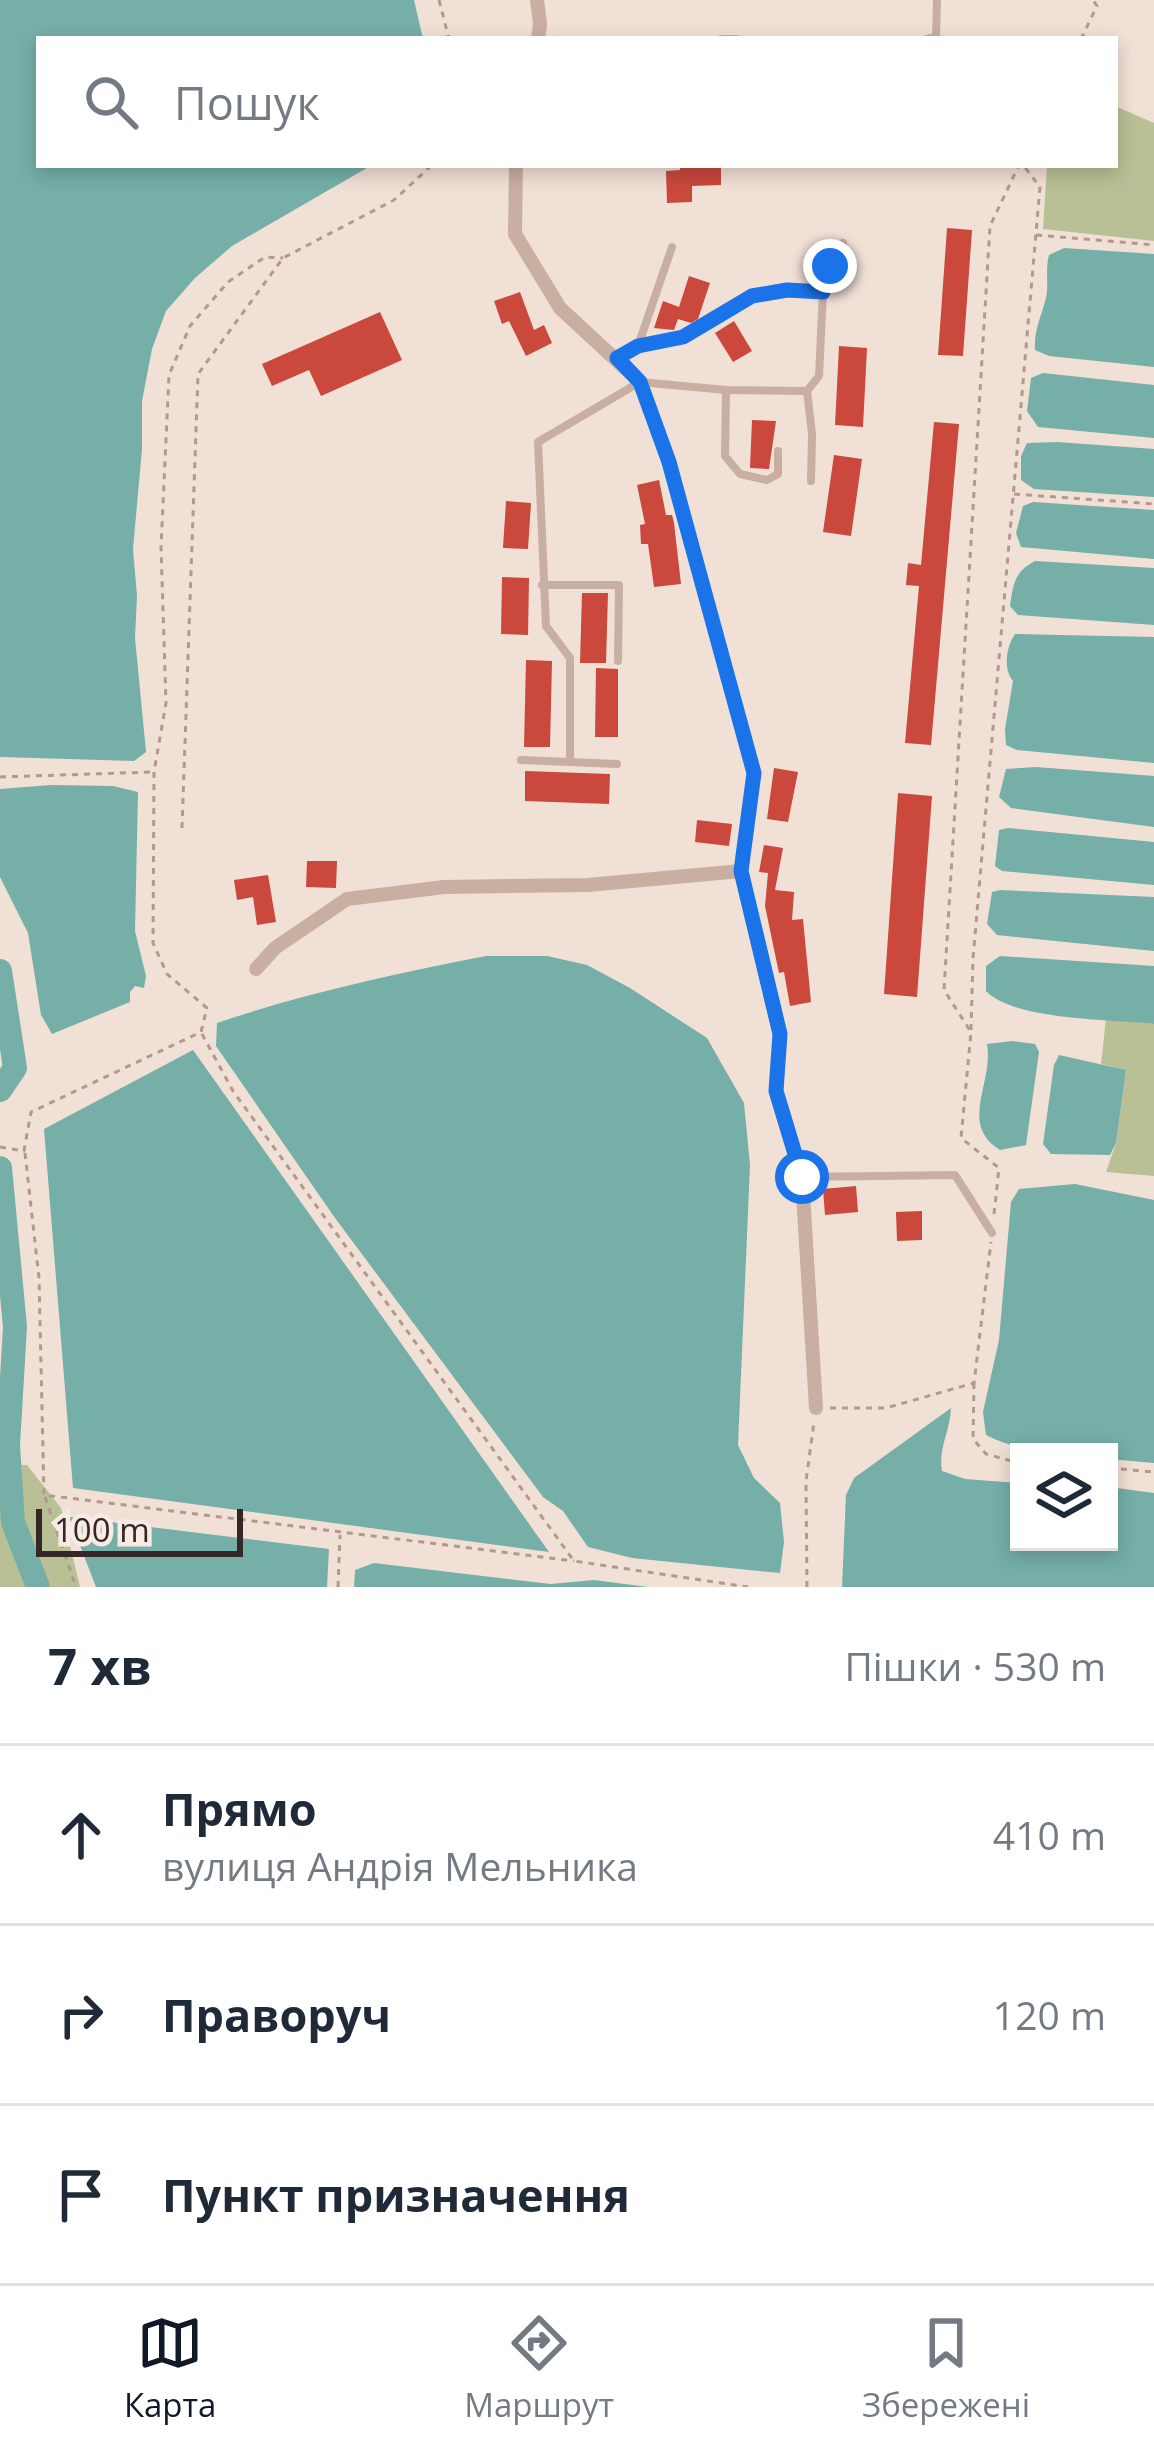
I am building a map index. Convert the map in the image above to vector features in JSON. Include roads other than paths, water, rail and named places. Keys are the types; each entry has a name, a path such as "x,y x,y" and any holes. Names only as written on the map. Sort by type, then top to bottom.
{"street":[{"path":"537,0 538,36"},
{"path":"516,168 514,234 560,308 640,382 669,462 754,773 741,871 780,1034 776,1091 802,1177 817,1408"},
{"path":"256,969 275,948 347,899 444,887 588,885 741,871"}],"lane":[{"path":"937,0 937,36"},
{"path":"811,481 807,391 819,376 823,292 843,243"},
{"path":"638,346 672,247"},
{"path":"617,358 638,346 683,337 752,296 787,290 823,292"},
{"path":"570,762 570,658 546,626 538,442 640,382 807,391"},
{"path":"726,390 725,456 740,474 767,480 778,474 778,451"},
{"path":"542,584 619,585 617,661"},
{"path":"521,760 617,764"},
{"path":"802,1177 955,1175 992,1233"}],"water":[{"path":"0,0 414,0 422,36 36,36 36,168 367,168 232,246 166,311 152,349 142,401 133,549 135,638 146,752 134,761 0,757"},
{"path":"1064,248 1154,254 1154,367 1049,356 1035,350 1049,255"},
{"path":"1043,373 1154,385 1154,438 1038,427 1027,411 1031,378"},
{"path":"1027,443 1154,449 1154,497 1034,489 1021,480 1021,456"},
{"path":"1033,502 1154,510 1154,559 1021,547 1016,533 1023,506"},
{"path":"1035,561 1154,568 1154,625 1018,615 1010,606 1014,585 1023,569"},
{"path":"1015,634 1154,637 1154,763 1017,750 1006,745 1013,681 1007,658"},
{"path":"1006,769 1154,776 1154,827 1011,808 999,797"},
{"path":"113,786 138,792 135,931 146,976 144,988 135,986 130,992 130,1002 52,1034 41,1015 28,933 0,877 0,789"},
{"path":"999,830 1154,842 1154,885 1002,871 995,866"},
{"path":"992,892 1154,897 1154,951 997,935 987,924"},
{"path":"486,956 547,956 587,965 630,988 707,1038 744,1103 750,1165 738,1445 754,1478 780,1503 784,1542 780,1573 632,1558 588,1547 563,1511 543,1497 335,1218 216,1046 217,1023 317,993"},
{"path":"1000,956 1154,966 1154,1024 1041,1013 1000,1001 986,991 986,966"},
{"path":"987,1044 1035,1044 1039,1052 1026,1145 1000,1150 981,1128 980,1102"},
{"path":"193,1050 549,1552 73,1488 44,1129"},
{"path":"1059,1055 1126,1070 1116,1143 1110,1155 1051,1154 1043,1144"},
{"path":"1075,1184 1154,1200 1154,1463 1118,1460 1118,1443 1010,1443 986,1435 983,1412 999,1340 1011,1202 1019,1189"},
{"path":"951,1408 942,1471 965,1479 1010,1482 1010,1551 1118,1551 1118,1488 1154,1493 1154,1587 842,1587 846,1495 854,1478"},
{"path":"69,1517 329,1549 327,1587 96,1587"},
{"path":"374,1563 551,1584 594,1580 648,1587 354,1587 355,1570"}],"waterway":[{"path":"0,971 15,1068 0,1090"},
{"path":"0,1168 15,1327 8,1445 13,1522 38,1587"}]}
